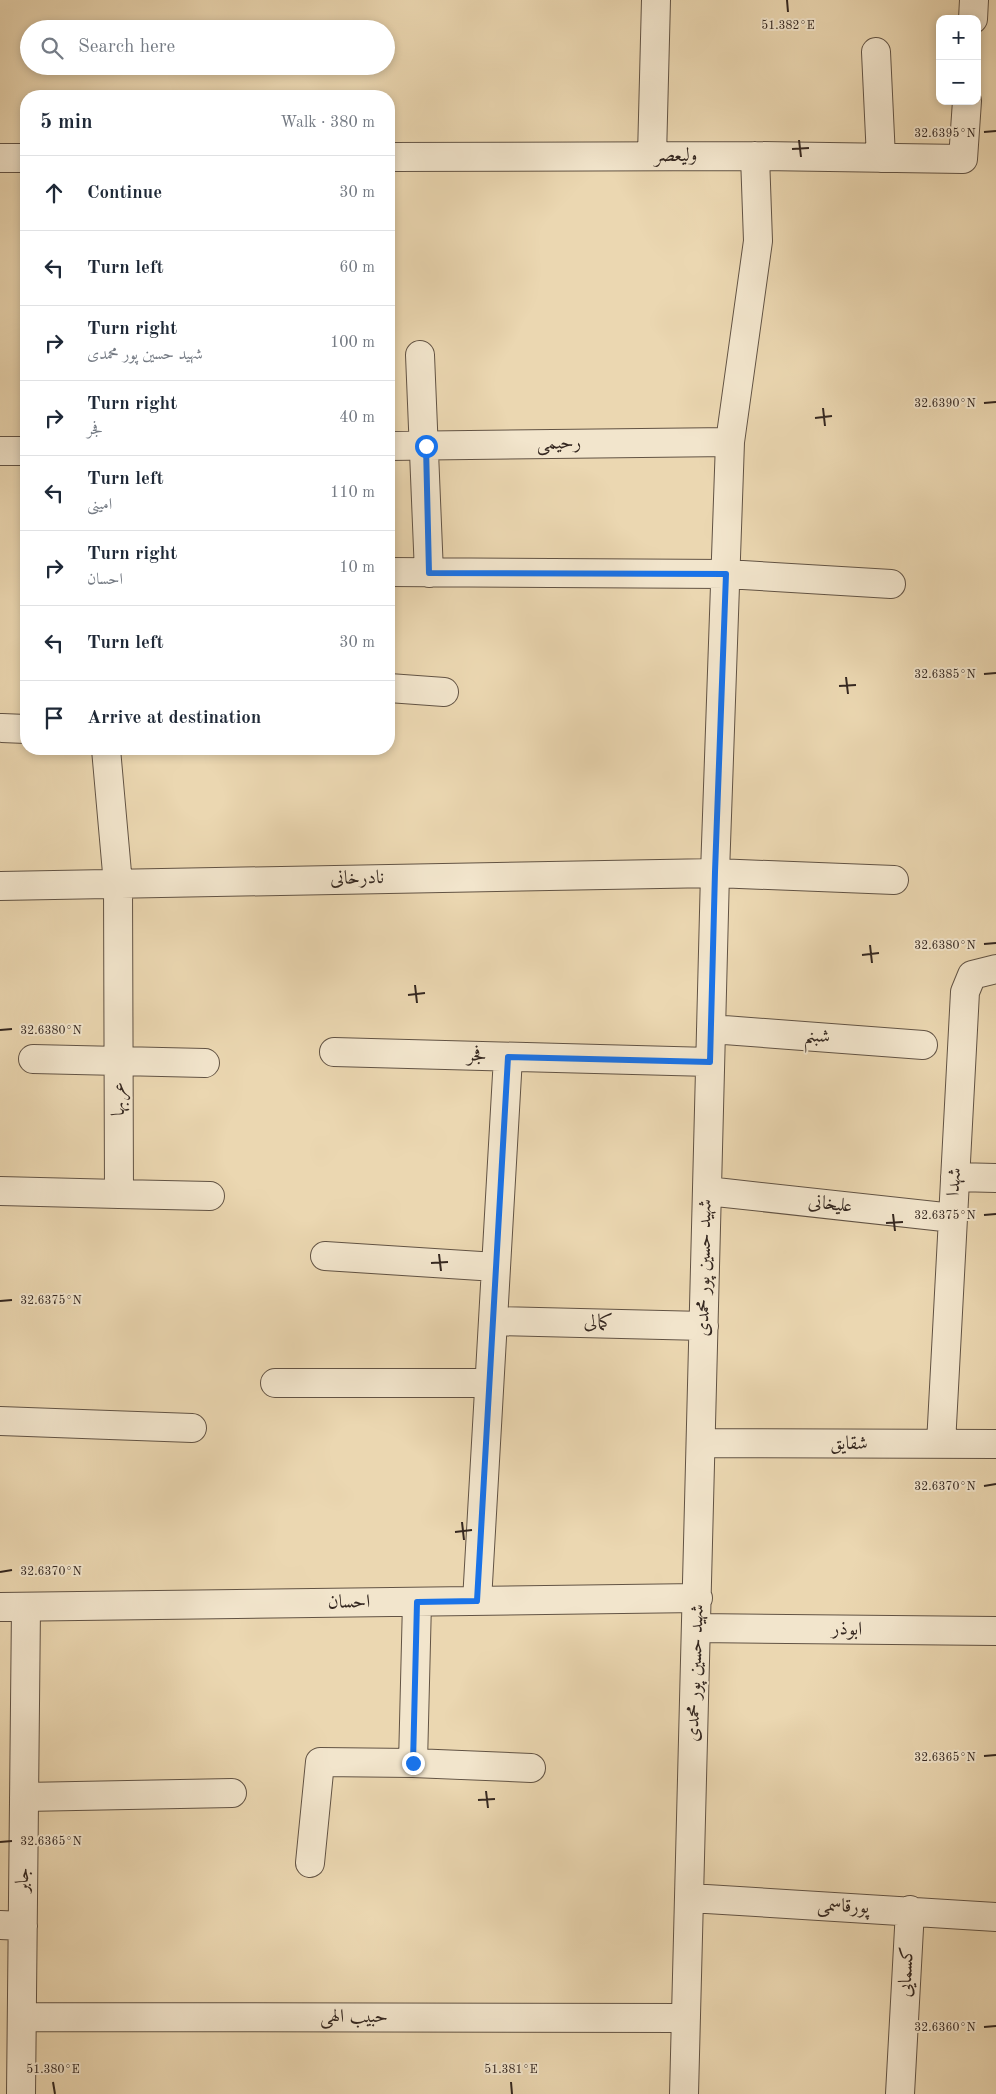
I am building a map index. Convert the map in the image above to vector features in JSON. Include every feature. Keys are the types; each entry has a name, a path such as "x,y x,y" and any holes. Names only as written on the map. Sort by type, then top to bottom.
{"street":[{"path":"652,156 656,0"},
{"path":"973,15 974,0"},
{"path":"876,52 881,158"},
{"name":"ولیعصر","path":"395,157 755,156 963,158 967,105"},
{"name":"شهید حسین پور محمدی","path":"684,2094 715,872 730,442 758,241 755,156"},
{"path":"0,158 20,158"},
{"path":"420,355 426,446 429,573"},
{"name":"رحیمی","path":"395,446 730,442"},
{"path":"0,451 20,451"},
{"path":"395,572 726,574 891,584"},
{"path":"395,688 444,692"},
{"name":"عربها","path":"107,755 118,884 119,1194"},
{"name":"نادرخانی","path":"0,886 715,872 894,880"},
{"name":"شهدا","path":"941,1444 965,992 972,975 996,969"},
{"name":"شبنم","path":"711,1029 923,1045"},
{"name":"فجر","path":"334,1052 710,1062"},
{"path":"477,1601 508,1057"},
{"path":"33,1059 205,1063"},
{"path":"955,1177 996,1178"},
{"path":"0,1191 210,1196"},
{"name":"علیخانی","path":"707,1191 953,1218"},
{"path":"325,1256 496,1267"},
{"name":"کمالی","path":"493,1321 704,1326"},
{"path":"275,1383 489,1383"},
{"path":"0,1421 192,1428"},
{"name":"شقایق","path":"701,1443 996,1444"},
{"name":"احسان","path":"13,1607 698,1598"},
{"path":"413,1763 417,1602"},
{"name":"جابر","path":"13,1607 24,1797 11,1925 22,2017 21,2094"},
{"name":"ابوذر","path":"697,1628 996,1631"},
{"path":"310,1863 320,1762 413,1763 531,1768"},
{"path":"24,1797 232,1793"},
{"name":"پورقاسمی","path":"690,1898 910,1910 996,1917"},
{"name":"کسمایی","path":"900,2094 910,1910"},
{"name":"حبیب الهی","path":"22,2017 686,2018"}],"route":[{"path":"413,1763 417,1602 477,1601 508,1057 710,1062 726,574 429,573 426,446"}]}
